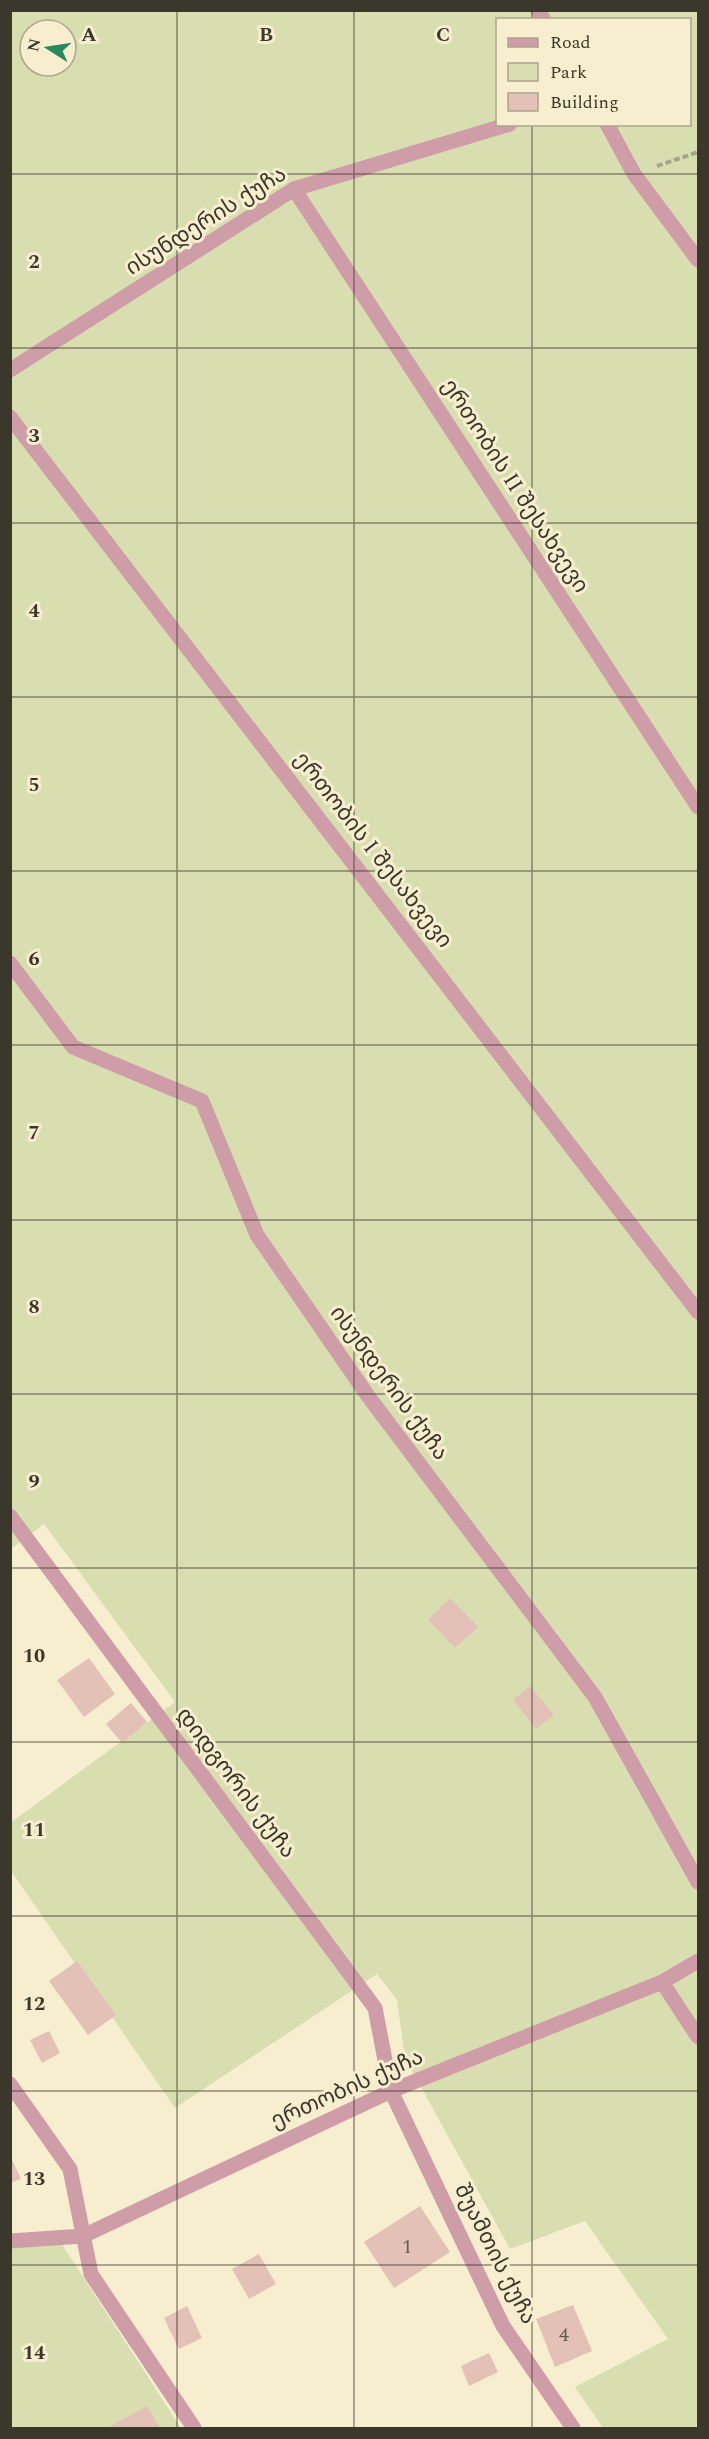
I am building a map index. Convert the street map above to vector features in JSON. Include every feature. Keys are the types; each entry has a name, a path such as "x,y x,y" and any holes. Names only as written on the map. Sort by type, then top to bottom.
{"street":[{"name":"ისუნდერის ქუჩა","path":"10,370 294,189 503,126"},
{"path":"608,126 634,174 699,260"},
{"name":"ერთობის II შესახვევი","path":"294,189 699,807"},
{"name":"ერთობის I შესახვევი","path":"10,417 699,1312"},
{"name":"ისუნდერის ქუჩა","path":"10,963 73,1047 202,1101 257,1235 369,1396 595,1697 699,1882"},
{"name":"დიდგორის ქუჩა","path":"10,1516 375,2008 391,2091"},
{"name":"ერთობის ქუჩა","path":"10,2241 83,2236 391,2091 662,1982 699,1961"},
{"path":"662,1982 699,2037"},
{"path":"10,2084 70,2169 91,2274 194,2428"},
{"name":"შუამთის ქუჩა","path":"391,2091 503,2326 573,2428"}],"path":[{"path":"634,174 699,152"}],"green space":[{"path":"11,11 698,11 698,2428 603,2428 575,2387 668,2339 585,2221 510,2249 405,2058 397,2000 377,1974 175,2108 11,1871 10,1823 175,1702 44,1524 11,1549"},
{"path":"58,2238 181,2428 11,2428 11,2242"}],"building":[{"path":"450,1598 478,1627 455,1648 428,1620"},
{"path":"89,1658 115,1694 84,1717 57,1680"},
{"path":"530,1686 554,1715 536,1729 513,1700"},
{"path":"131,1703 147,1722 122,1743 106,1724"},
{"path":"77,1961 116,2015 88,2035 49,1981"},
{"path":"49,2031 60,2053 42,2063 30,2040"},
{"path":"10,2155 21,2179 10,2183"},
{"path":"420,2206 450,2252 394,2288 364,2242"},
{"path":"259,2254 276,2284 249,2299 232,2269"},
{"path":"573,2305 592,2351 555,2367 536,2319"},
{"path":"187,2306 202,2338 179,2349 164,2318"},
{"path":"489,2353 498,2372 469,2386 461,2366"},
{"path":"147,2406 160,2428 108,2428"}]}
